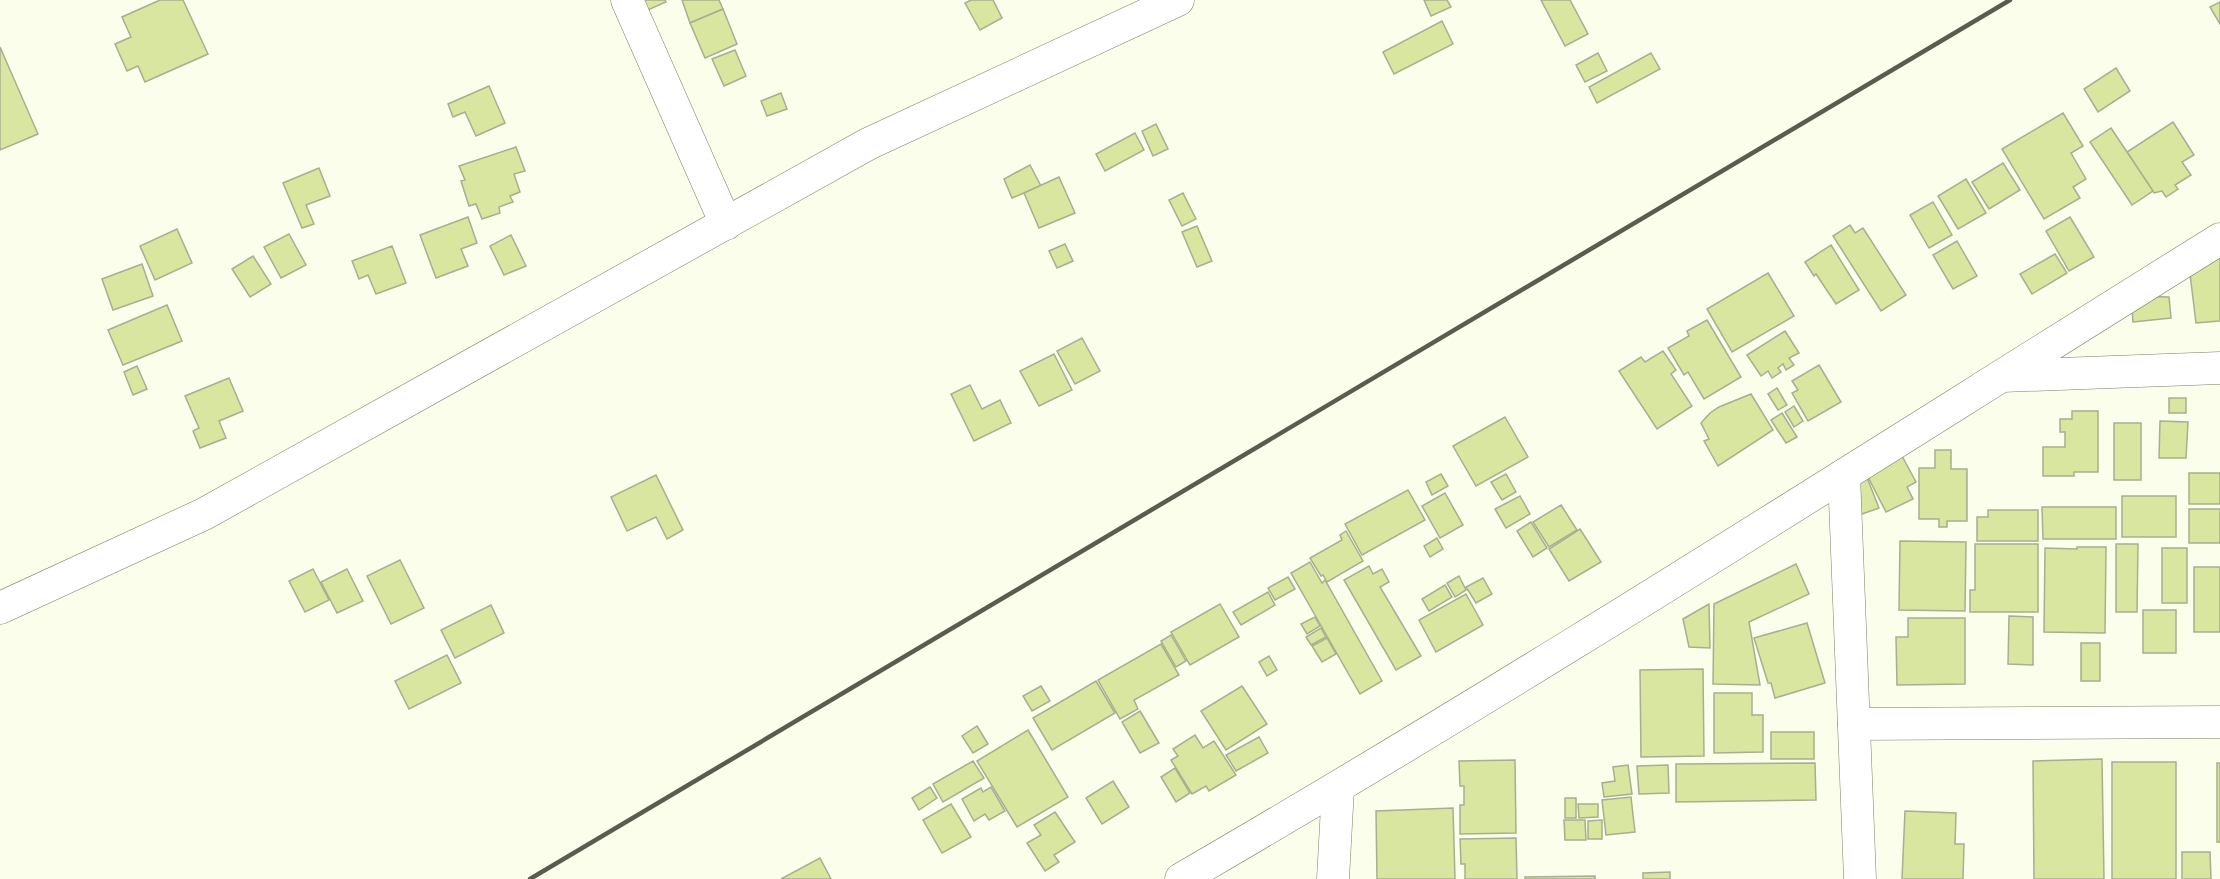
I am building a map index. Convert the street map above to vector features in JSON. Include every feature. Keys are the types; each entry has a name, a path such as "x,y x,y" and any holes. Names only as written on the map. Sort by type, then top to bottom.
{"street":[{"path":"627,0 726,224"},
{"path":"0,608 204,514 868,144 1178,0"},
{"path":"1181,879 1338,788 2220,239"},
{"path":"2001,376 2220,368"},
{"path":"1844,475 1860,879"},
{"path":"1854,724 2220,722"},
{"path":"1333,879 1338,788"}],"building":[{"path":"160,0 183,0 208,54 145,82 138,66 127,71 115,44 131,37 122,17"},
{"path":"636,0 665,0 666,2 641,13"},
{"path":"682,0 719,0 723,9 690,23"},
{"path":"971,0 993,0 1002,18 980,30 965,3"},
{"path":"1424,0 1447,0 1451,7 1431,16"},
{"path":"1541,0 1570,0 1588,34 1565,46"},
{"path":"2220,2 2220,24 2210,7"},
{"path":"723,9 737,44 705,58 690,23"},
{"path":"1442,21 1453,44 1394,74 1383,52"},
{"path":"0,47 38,134 0,150"},
{"path":"735,50 746,76 724,86 712,59"},
{"path":"1598,53 1607,71 1585,82 1576,65"},
{"path":"1651,53 1660,69 1597,103 1589,87"},
{"path":"2116,68 2130,91 2098,112 2084,89"},
{"path":"489,86 505,123 476,136 465,112 453,117 448,104"},
{"path":"781,93 787,109 767,116 761,101"},
{"path":"2063,113 2083,146 2071,153 2086,179 2073,187 2080,198 2044,219 2002,149"},
{"path":"2173,122 2194,155 2182,162 2191,175 2175,185 2178,189 2166,197 2162,191 2154,193 2127,152"},
{"path":"1156,124 1168,149 1153,156 1142,131"},
{"path":"2111,128 2153,191 2132,205 2090,142"},
{"path":"1135,133 1144,150 1105,171 1096,154"},
{"path":"516,147 525,171 514,174 520,192 510,196 513,202 499,207 500,213 482,219 476,204 469,206 461,181 465,180 459,166"},
{"path":"2003,163 2020,190 1989,209 1972,182"},
{"path":"1030,165 1041,186 1012,198 1004,179"},
{"path":"319,168 330,196 306,205 314,224 302,228 283,183"},
{"path":"1059,177 1075,213 1039,228 1024,193"},
{"path":"1966,179 1986,213 1958,229 1938,196"},
{"path":"1183,193 1196,219 1182,226 1169,200"},
{"path":"1933,202 1952,235 1929,248 1910,215"},
{"path":"468,217 477,243 461,249 468,266 436,278 420,235"},
{"path":"2070,217 2094,257 2069,271 2046,231"},
{"path":"1850,225 1855,233 1863,228 1906,295 1881,311 1833,236"},
{"path":"1197,226 1212,261 1197,267 1182,232"},
{"path":"177,229 192,263 155,280 140,246"},
{"path":"289,234 306,265 281,278 264,247"},
{"path":"511,235 526,266 504,275 490,246"},
{"path":"1957,241 1977,276 1953,289 1933,255"},
{"path":"1065,244 1073,261 1057,268 1049,251"},
{"path":"1831,245 1859,290 1836,304 1805,262"},
{"path":"392,246 406,283 376,294 368,275 359,279 352,261"},
{"path":"2055,254 2067,273 2032,294 2020,274"},
{"path":"253,256 271,284 250,297 232,269"},
{"path":"2220,256 2220,321 2196,323 2190,274"},
{"path":"142,264 153,296 113,310 102,279"},
{"path":"1768,273 1794,316 1732,352 1707,309"},
{"path":"2131,296 2169,297 2171,318 2133,322"},
{"path":"167,305 182,341 123,365 108,330"},
{"path":"1707,320 1741,377 1704,399 1688,372 1684,375 1668,348 1689,336 1687,331"},
{"path":"1785,331 1799,353 1789,358 1794,365 1786,370 1783,364 1778,368 1781,372 1772,378 1768,371 1761,376 1747,355"},
{"path":"1082,338 1100,371 1075,384 1057,351"},
{"path":"1663,351 1676,370 1671,374 1692,406 1657,429 1619,371 1641,357 1645,362"},
{"path":"1054,354 1072,390 1039,406 1020,371"},
{"path":"1819,365 1841,402 1808,421 1792,393 1798,390 1792,381"},
{"path":"137,366 147,389 133,395 124,372"},
{"path":"229,378 243,411 219,421 226,438 200,448 193,431 199,428 185,396"},
{"path":"970,385 982,409 1000,400 1011,423 974,441 951,394"},
{"path":"1777,388 1787,405 1778,410 1768,394"},
{"path":"1751,394 1773,430 1718,466 1704,441 1709,439 1701,423 1719,407"},
{"path":"2169,398 2186,398 2186,413 2169,413"},
{"path":"1794,406 1803,421 1794,427 1785,412"},
{"path":"2072,411 2098,411 2098,472 2074,472 2074,476 2043,476 2043,447 2065,447 2065,432 2060,432 2060,419 2072,419"},
{"path":"1782,413 1797,437 1786,443 1771,420"},
{"path":"1505,417 1528,457 1476,486 1453,446"},
{"path":"2160,421 2188,422 2186,458 2159,458"},
{"path":"2114,423 2141,423 2141,480 2114,480"},
{"path":"1935,450 1951,450 1951,469 1967,469 1967,521 1947,521 1947,527 1939,527 1939,519 1919,519 1919,468 1935,468"},
{"path":"1902,456 1916,482 1907,487 1913,499 1886,512 1867,475"},
{"path":"2189,473 2220,473 2220,504 2189,504"},
{"path":"1441,474 1448,486 1432,495 1426,482"},
{"path":"1506,474 1516,492 1502,500 1491,482"},
{"path":"656,475 683,530 667,539 656,517 627,531 611,497"},
{"path":"1866,475 1879,508 1862,514 1849,481"},
{"path":"1408,490 1425,520 1362,555 1345,524"},
{"path":"1445,493 1463,525 1440,538 1422,506"},
{"path":"1520,496 1530,514 1506,528 1495,509"},
{"path":"2122,496 2176,496 2176,537 2122,537"},
{"path":"1561,505 1577,530 1549,547 1533,522"},
{"path":"2042,507 2116,507 2116,539 2043,539"},
{"path":"2189,509 2220,509 2220,543 2189,543"},
{"path":"1988,510 2038,510 2038,541 1977,541 1977,517 1988,517"},
{"path":"1531,522 1547,548 1533,557 1517,531"},
{"path":"1580,529 1601,562 1569,581 1549,549"},
{"path":"1346,531 1363,561 1327,582 1310,558 1342,540 1340,535"},
{"path":"1437,538 1443,549 1430,557 1424,546"},
{"path":"1900,541 1966,542 1965,611 1899,610"},
{"path":"1975,544 2038,544 2038,612 1970,612 1970,590 1975,590"},
{"path":"2116,544 2138,544 2137,612 2116,612"},
{"path":"2077,547 2106,547 2105,633 2044,632 2045,548 2077,549"},
{"path":"2162,548 2187,548 2187,603 2162,603"},
{"path":"400,560 424,608 391,624 367,576"},
{"path":"1310,562 1322,583 1325,580 1382,681 1360,694 1291,573"},
{"path":"1796,564 1809,594 1749,622 1760,685 1713,684 1714,604"},
{"path":"1369,566 1373,574 1382,569 1389,582 1380,587 1421,656 1396,670 1344,580"},
{"path":"2194,567 2220,567 2220,632 2194,632"},
{"path":"313,569 329,600 305,612 289,581"},
{"path":"347,569 363,601 337,613 321,582"},
{"path":"1459,576 1466,590 1455,597 1447,583"},
{"path":"1288,577 1295,589 1275,600 1268,588"},
{"path":"1483,578 1492,594 1476,603 1466,587"},
{"path":"1445,585 1452,597 1429,611 1422,599"},
{"path":"1268,592 1275,605 1241,625 1233,612"},
{"path":"1466,594 1483,625 1436,652 1419,620"},
{"path":"1220,604 1239,637 1190,665 1171,632"},
{"path":"1709,604 1710,648 1689,647 1683,619"},
{"path":"491,605 504,633 455,658 441,630"},
{"path":"2143,610 2176,610 2176,653 2143,653"},
{"path":"2009,616 2033,617 2033,665 2008,664"},
{"path":"1315,617 1320,626 1307,634 1301,624"},
{"path":"1908,618 1965,618 1965,684 1897,685 1896,637 1908,637"},
{"path":"1807,623 1825,683 1775,698 1754,638"},
{"path":"1321,628 1326,637 1311,645 1306,637"},
{"path":"1171,635 1186,661 1176,667 1161,641"},
{"path":"1327,638 1336,654 1322,662 1312,646"},
{"path":"2081,643 2100,643 2100,681 2081,681"},
{"path":"1161,644 1179,675 1134,700 1138,709 1120,719 1098,680"},
{"path":"447,655 461,683 409,709 395,681"},
{"path":"1269,656 1277,670 1267,676 1259,662"},
{"path":"1703,669 1704,756 1641,757 1640,670"},
{"path":"1096,681 1115,713 1052,750 1033,718"},
{"path":"1041,686 1050,701 1032,711 1023,696"},
{"path":"1242,686 1267,724 1226,750 1201,711"},
{"path":"1714,693 1752,693 1752,715 1763,715 1763,752 1714,753"},
{"path":"1140,711 1159,743 1140,753 1122,722"},
{"path":"977,726 988,744 973,753 962,736"},
{"path":"1028,730 1068,797 1017,827 977,761"},
{"path":"1771,732 1814,732 1814,759 1771,759"},
{"path":"1195,735 1203,748 1214,741 1236,775 1209,791 1206,786 1192,794 1171,760 1178,756 1173,749"},
{"path":"1259,737 1268,753 1236,771 1226,755"},
{"path":"2102,759 2104,879 2034,879 2033,761"},
{"path":"1515,760 1516,833 1460,834 1460,805 1464,805 1464,786 1460,786 1459,761"},
{"path":"973,761 984,778 943,802 933,784"},
{"path":"2112,762 2176,762 2176,879 2112,879"},
{"path":"1815,763 1816,800 1676,802 1676,764"},
{"path":"2217,763 2220,763 2220,842 2217,842"},
{"path":"1628,765 1632,794 1604,797 1602,783 1615,781 1613,767"},
{"path":"1668,765 1669,793 1639,794 1637,766"},
{"path":"1175,768 1190,793 1176,802 1161,777"},
{"path":"1113,781 1129,807 1102,824 1086,798"},
{"path":"930,787 937,798 919,810 912,798"},
{"path":"991,787 1005,811 989,820 985,814 974,821 962,799 981,788 983,792"},
{"path":"1631,797 1635,832 1606,835 1602,800"},
{"path":"1565,798 1576,798 1576,818 1565,818"},
{"path":"951,804 971,837 942,853 923,820"},
{"path":"1578,804 1598,804 1598,817 1579,818"},
{"path":"1453,808 1455,879 1377,879 1376,811"},
{"path":"1905,811 1956,813 1955,844 1964,844 1963,879 1902,879"},
{"path":"1055,812 1075,842 1054,855 1059,862 1045,871 1027,843 1041,835 1034,825"},
{"path":"1564,820 1585,820 1586,840 1565,840"},
{"path":"1602,820 1602,839 1588,839 1588,821"},
{"path":"1516,838 1517,879 1465,879 1465,864 1461,864 1460,839"},
{"path":"2182,852 2210,852 2211,879 2182,879"},
{"path":"820,858 831,879 781,879"},
{"path":"1670,872 1670,879 1643,879 1643,873"},
{"path":"1595,876 1595,879 1525,879 1525,877"}],"railway":[{"path":"530,879 2010,0"}]}
